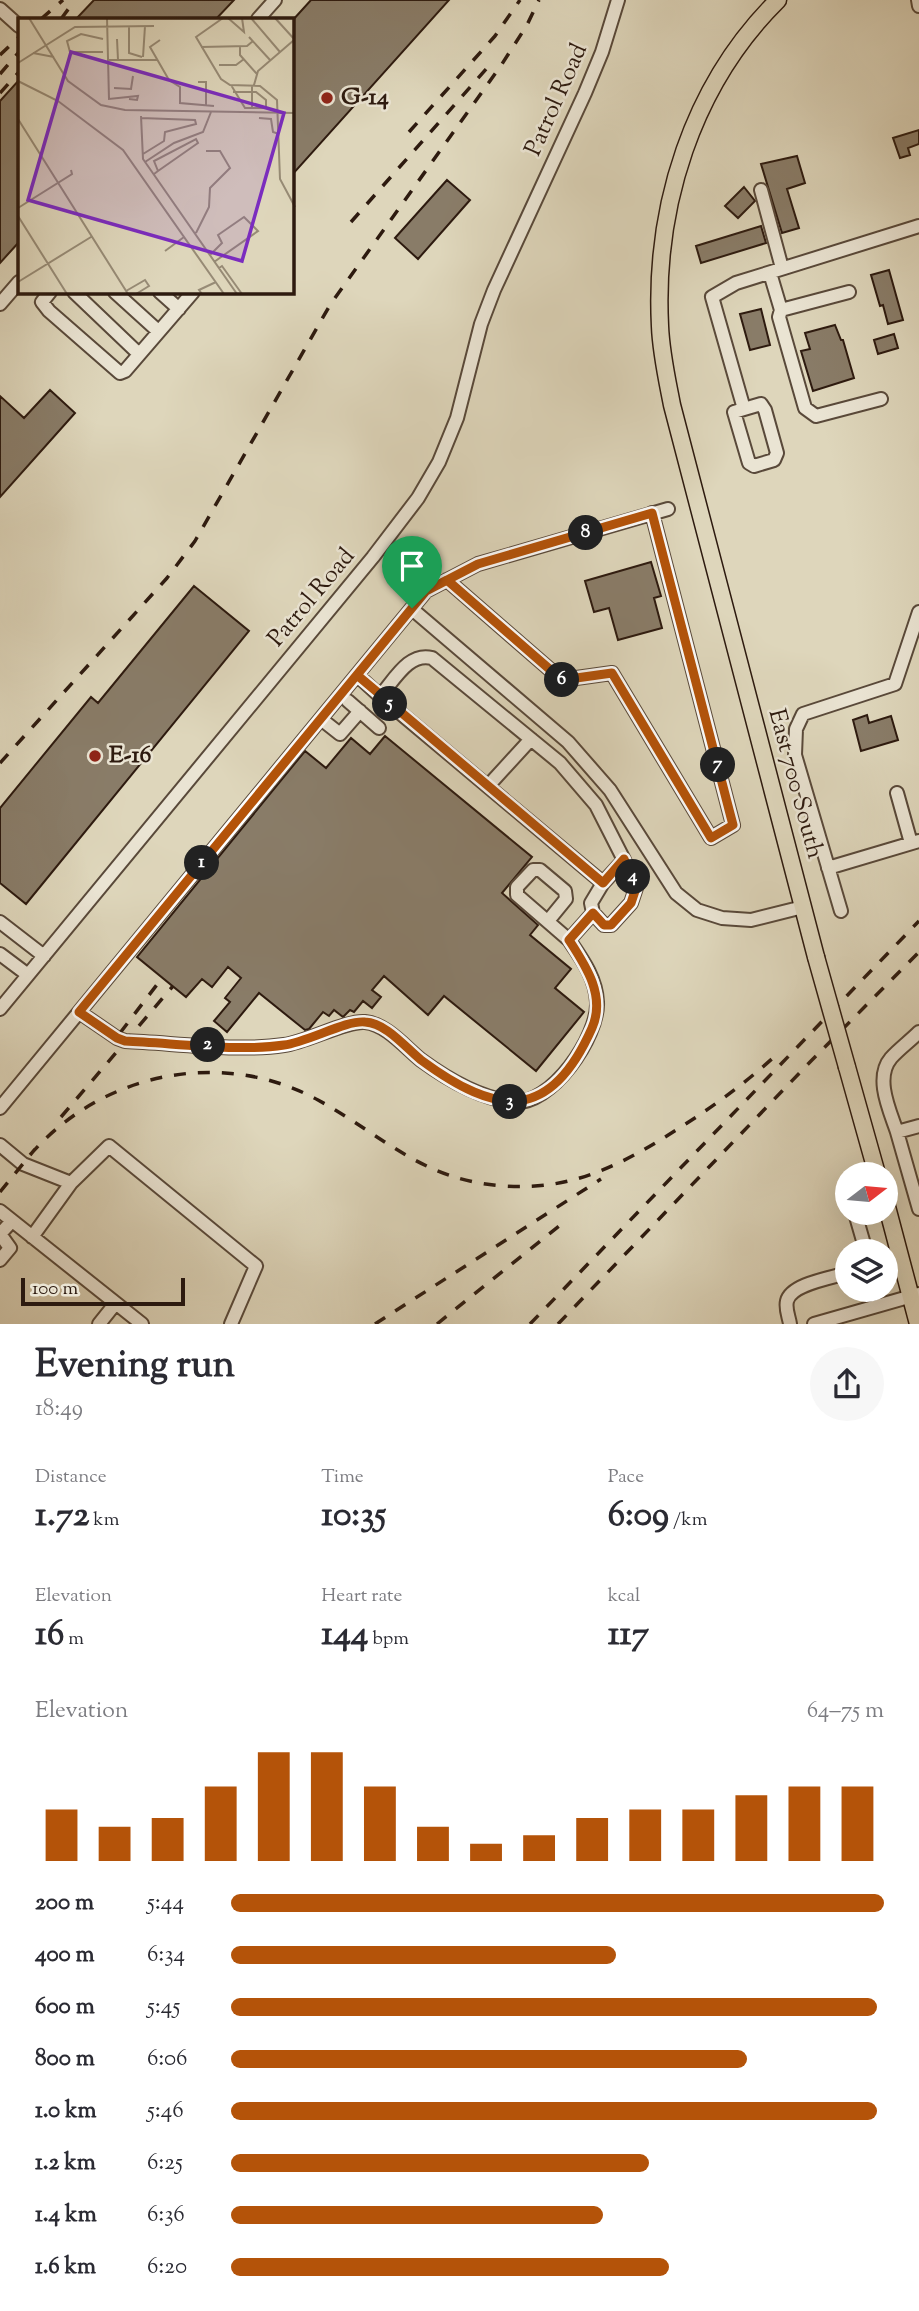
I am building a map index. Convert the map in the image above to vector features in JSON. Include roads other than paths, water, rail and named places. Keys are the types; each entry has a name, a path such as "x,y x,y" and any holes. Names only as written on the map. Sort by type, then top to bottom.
{"main road":[{"name":"East 700 South","path":"778,0 746,36 702,105 675,178 662,246 659,295 663,360 672,405 816,957 874,1162"},
{"path":"893,1225 915,1295 918,1324"}],"street":[{"path":"259,18 275,0"},
{"name":"Patrol Road","path":"0,1009 373,557 418,498 439,462 457,418 477,335 494,290 585,93 618,0"},
{"path":"918,0 919,6"},
{"path":"0,9 18,25"},
{"path":"761,190 776,270 781,310 779,317 805,408 816,416 881,399"},
{"path":"744,409 712,297 736,283 919,226"},
{"path":"0,304 18,283"},
{"path":"781,310 849,292"},
{"path":"76,294 139,354"},
{"path":"117,294 158,331"},
{"path":"162,294 178,309"},
{"path":"46,297 49,311 120,373 125,371 191,294"},
{"path":"761,404 765,410 777,453 774,460 754,466 749,463 734,412 744,409 761,404"},
{"path":"0,1108 426,591 478,564 668,509"},
{"path":"447,580 562,680 612,673 711,838 733,825 652,513"},
{"path":"412,608 568,742 610,790 676,893 697,909 722,918 751,920 803,906"},
{"path":"841,911 795,755 796,729 803,714 895,684 919,612"},
{"path":"380,696 412,659 422,656 432,658 560,763 596,805 624,859 636,888 631,903 611,925 604,925 593,913 591,903 603,883 624,859"},
{"path":"357,675 603,883"},
{"path":"348,701 379,728"},
{"path":"321,719 340,734 359,711"},
{"path":"488,786 531,739"},
{"path":"828,868 915,842 897,793"},
{"path":"79,1012 125,1041 255,1048 298,1042 354,1022 368,1021 390,1033 420,1059 446,1076 481,1094 514,1103 530,1100 546,1093 564,1075 587,1039 596,1018 597,1001 587,968 569,940 517,895 517,887 533,870 540,870 565,891 565,899 548,921"},
{"path":"569,940 593,913"},
{"path":"0,922 44,956"},
{"path":"0,954 29,975"},
{"path":"919,1032 889,1060 883,1071 885,1094 919,1209"},
{"path":"897,1132 919,1126"},
{"path":"0,1145 23,1164 71,1183"},
{"path":"32,1237 71,1183 109,1146 256,1266 231,1324"},
{"path":"0,1211 142,1324"},
{"path":"0,1260 10,1248 0,1234 12,1221"},
{"path":"790,1324 787,1301 797,1288 835,1277"},
{"path":"814,1324 833,1322 915,1295"},
{"path":"99,1324 115,1304"}],"railway":[{"path":"42,18 63,0"},
{"path":"62,18 75,0"},
{"path":"409,132 495,36 520,0"},
{"path":"0,763 167,578 195,541 330,305 502,64 527,25 539,0"},
{"path":"0,55 18,38"},
{"path":"0,74 18,53"},
{"path":"351,222 487,68"},
{"path":"0,93 18,73"},
{"path":"530,1324 919,921"},
{"path":"558,1324 919,952"},
{"path":"120,1033 162,978"},
{"path":"61,1117 173,986"},
{"path":"30,1155 59,1127 91,1104 127,1088 164,1077 203,1072 242,1075 281,1084 318,1100 405,1155 449,1175 503,1186 553,1184 597,1172 639,1153 717,1103 774,1057"},
{"path":"0,1192 35,1149"},
{"path":"375,1324 601,1179"},
{"path":"437,1324 564,1222"}],"place":[{"name":"G-14","path":"327,98"},
{"name":"E-16","path":"95,756"}]}
